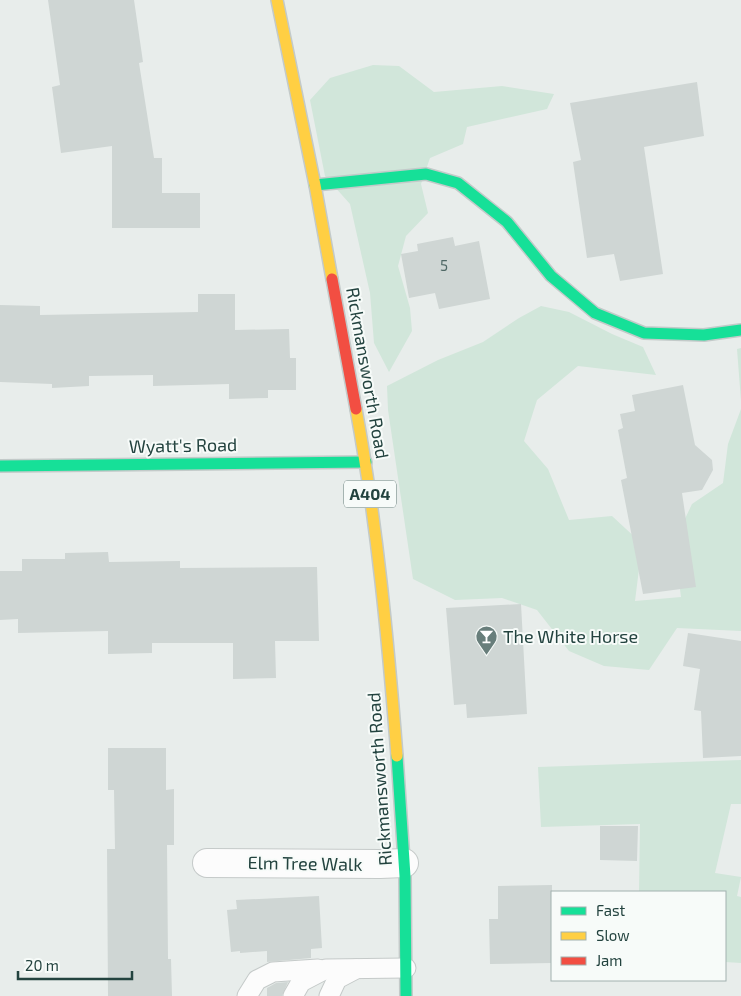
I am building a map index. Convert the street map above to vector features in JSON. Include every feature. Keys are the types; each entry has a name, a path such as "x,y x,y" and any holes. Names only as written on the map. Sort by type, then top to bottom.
{"main road":[{"name":"Rickmansworth Road","path":"277,0 315,185 366,462 389,650 404,863 406,996"},
{"path":"315,185 426,174 458,183 507,222 551,276 595,313 644,334 704,335 741,330"},
{"name":"Wyatt's Road","path":"0,466 366,462"}],"street":[{"name":"Elm Tree Walk","path":"207,862 404,863"}],"lane":[{"path":"247,996 258,980 273,972 406,968"},
{"path":"293,996 301,982 326,969"},
{"path":"328,996 337,979 356,969"}],"green space":[{"path":"373,65 399,66 434,92 502,86 554,94 547,109 467,127 463,144 430,158 421,184 428,213 406,236 398,266 410,308 412,331 389,372 374,343 370,293 350,204 325,176 310,100 330,78"},
{"path":"541,306 569,312 612,334 643,347 656,375 578,366 537,400 524,441 548,469 569,520 612,516 639,541 640,561 635,601 681,597 674,542 692,504 723,483 728,444 741,409 741,631 677,628 649,670 604,666 569,651 537,610 502,598 455,600 413,579 388,410 387,386 438,360 483,342"},
{"path":"741,348 741,401 737,349"},
{"path":"741,760 741,804 731,804 715,873 741,877 737,896 741,897 741,963 726,962 726,891 639,891 640,824 541,827 538,767"}],"building":[{"path":"48,0 134,0 143,62 139,63 154,158 162,158 162,193 200,193 200,228 112,228 112,146 61,153 52,87 60,85"},
{"path":"697,82 704,136 644,147 663,274 620,281 614,254 587,258 573,162 581,160 570,103"},
{"path":"453,237 455,246 479,241 490,299 439,309 435,293 409,298 401,254 418,251 417,244"},
{"path":"198,294 235,294 235,330 289,329 290,358 296,358 296,390 268,390 268,398 229,399 229,384 153,386 153,375 89,376 89,386 52,388 52,384 0,382 0,305 40,306 40,315 198,312"},
{"path":"683,385 695,445 712,460 713,470 702,490 682,493 696,587 643,594 621,480 627,478 618,430 623,428 620,414 635,411 632,395"},
{"path":"108,552 109,562 180,561 180,568 317,567 319,641 275,641 276,678 233,679 233,643 152,643 152,653 108,654 108,631 18,633 18,619 0,620 0,571 22,571 22,559 65,559 65,553"},
{"name":"The White Horse","path":"521,604 527,714 467,718 466,704 454,705 446,608"},
{"path":"688,633 741,641 741,756 703,758 701,711 694,710 700,669 683,666"},
{"path":"108,748 166,748 166,790 174,789 174,845 167,845 168,959 171,959 172,996 108,996 107,849 115,849 114,790 108,790"},
{"path":"600,826 638,826 637,861 600,860"},
{"path":"552,885 551,963 490,964 489,919 498,919 498,886"},
{"path":"319,896 322,948 311,949 311,958 267,962 267,951 231,952 227,910 237,909 236,900"},
{"path":"288,982 282,996 267,996 267,988 276,983"}],"traffic: fast":[{"path":"315,185 426,174 458,183 507,222 551,276 595,313 644,333 704,335 741,330"},
{"path":"0,466 366,462"},
{"path":"397,756 405,876 406,996"}],"traffic: slow":[{"path":"277,0 315,185 332,279"},
{"path":"356,409 370,495 381,582 397,756"}],"traffic: jam":[{"path":"332,279 356,409"}],"place":[{"name":"The White Horse","path":"487,656"}]}
